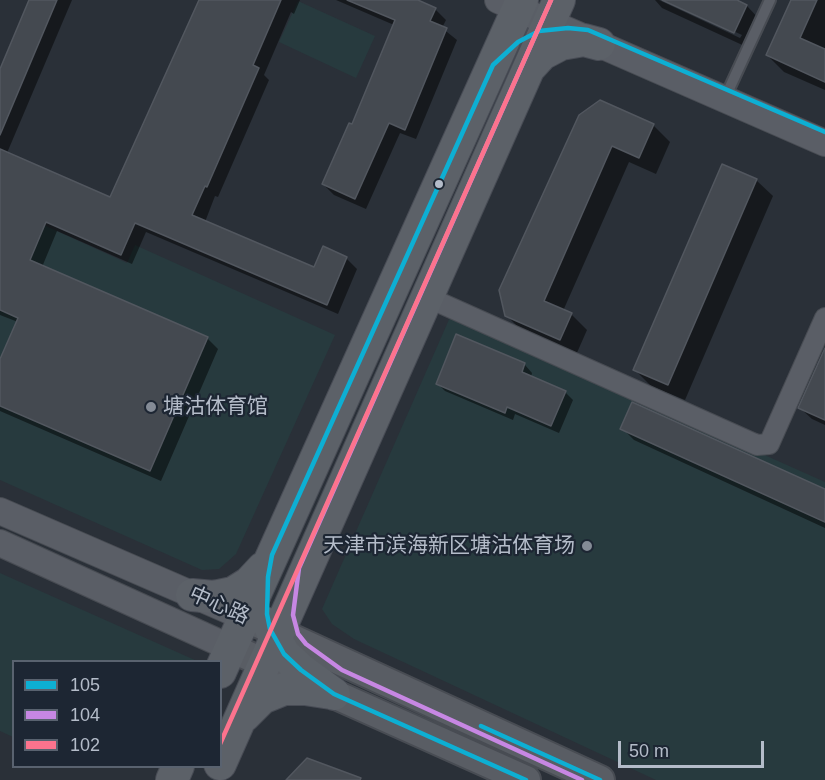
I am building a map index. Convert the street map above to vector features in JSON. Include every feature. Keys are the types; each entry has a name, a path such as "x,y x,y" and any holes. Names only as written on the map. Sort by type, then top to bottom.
{"main road":[{"path":"527,72 533,12"},
{"path":"192,594 214,597 241,589 256,577 272,555 493,65 533,12"},
{"path":"222,685 260,647 306,571 527,72 542,54 561,44 600,39"},
{"path":"222,761 240,722 260,647 272,555"},
{"path":"306,571 300,603 302,624 311,639 346,663"},
{"path":"260,647 301,669 334,694 526,780"},
{"name":"中心路","path":"260,647 346,663 600,780"},
{"path":"240,722 254,704 276,691 298,688 334,694"}],"street":[{"path":"533,12 726,95 825,144"},
{"path":"726,95 825,132"},
{"path":"427,297 757,445 769,444 825,318"},
{"name":"中心路","path":"0,511 192,594 260,647"},
{"name":"中心路","path":"0,543 260,647"}],"lane":[{"path":"726,95 770,0"}],"green space":[{"path":"298,1 375,36 356,78 279,42"},
{"name":"塘沽体育馆","path":"0,205 127,263 135,245 335,335 236,554 219,569 202,570 0,480"},
{"name":"天津市滨海新区塘沽体育场","path":"451,315 825,482 825,780 656,780 354,639 332,624 322,609"},
{"path":"0,573 195,660 12,660 12,737 0,731"}],"building":[{"path":"29,0 57,0 0,135 0,69"},
{"path":"199,0 281,0 253,65 259,68 207,187 205,186 192,215 314,267 323,246 347,257 327,305 135,223 121,255 46,222 30,260 208,337 150,471 0,406 0,359 18,318 0,310 0,149 110,197"},
{"path":"347,0 418,0 436,8 430,21 447,28 405,130 389,123 355,199 322,184 349,123 352,124 395,20"},
{"path":"662,0 737,0 747,5 734,33"},
{"path":"791,0 817,0 800,38 825,49 825,82 766,55"},
{"path":"600,100 654,124 639,158 612,146 544,301 572,313 560,340 505,316 499,290 579,115"},
{"path":"722,164 757,179 668,385 633,370"},
{"path":"456,334 525,363 522,372 566,391 551,426 507,407 505,413 436,384"},
{"path":"825,348 825,420 798,408"},
{"path":"632,402 825,489 825,522 620,429"},
{"path":"307,758 361,778 360,780 286,780"}],"transit line":[{"name":"104","path":"551,0 299,568 293,615 298,634 306,644 342,670 582,780"},
{"name":"102","path":"222,740 551,0"},
{"name":"105","path":"526,780 334,694 301,670 284,654 270,629 267,614 268,577 272,555 493,65 518,42 539,31 568,28 588,30 825,132"},
{"name":"105","path":"481,726 600,780"}],"place":[{"name":"塘沽体育馆","path":"151,407"},
{"name":"天津市滨海新区塘沽体育场","path":"587,546"}]}
